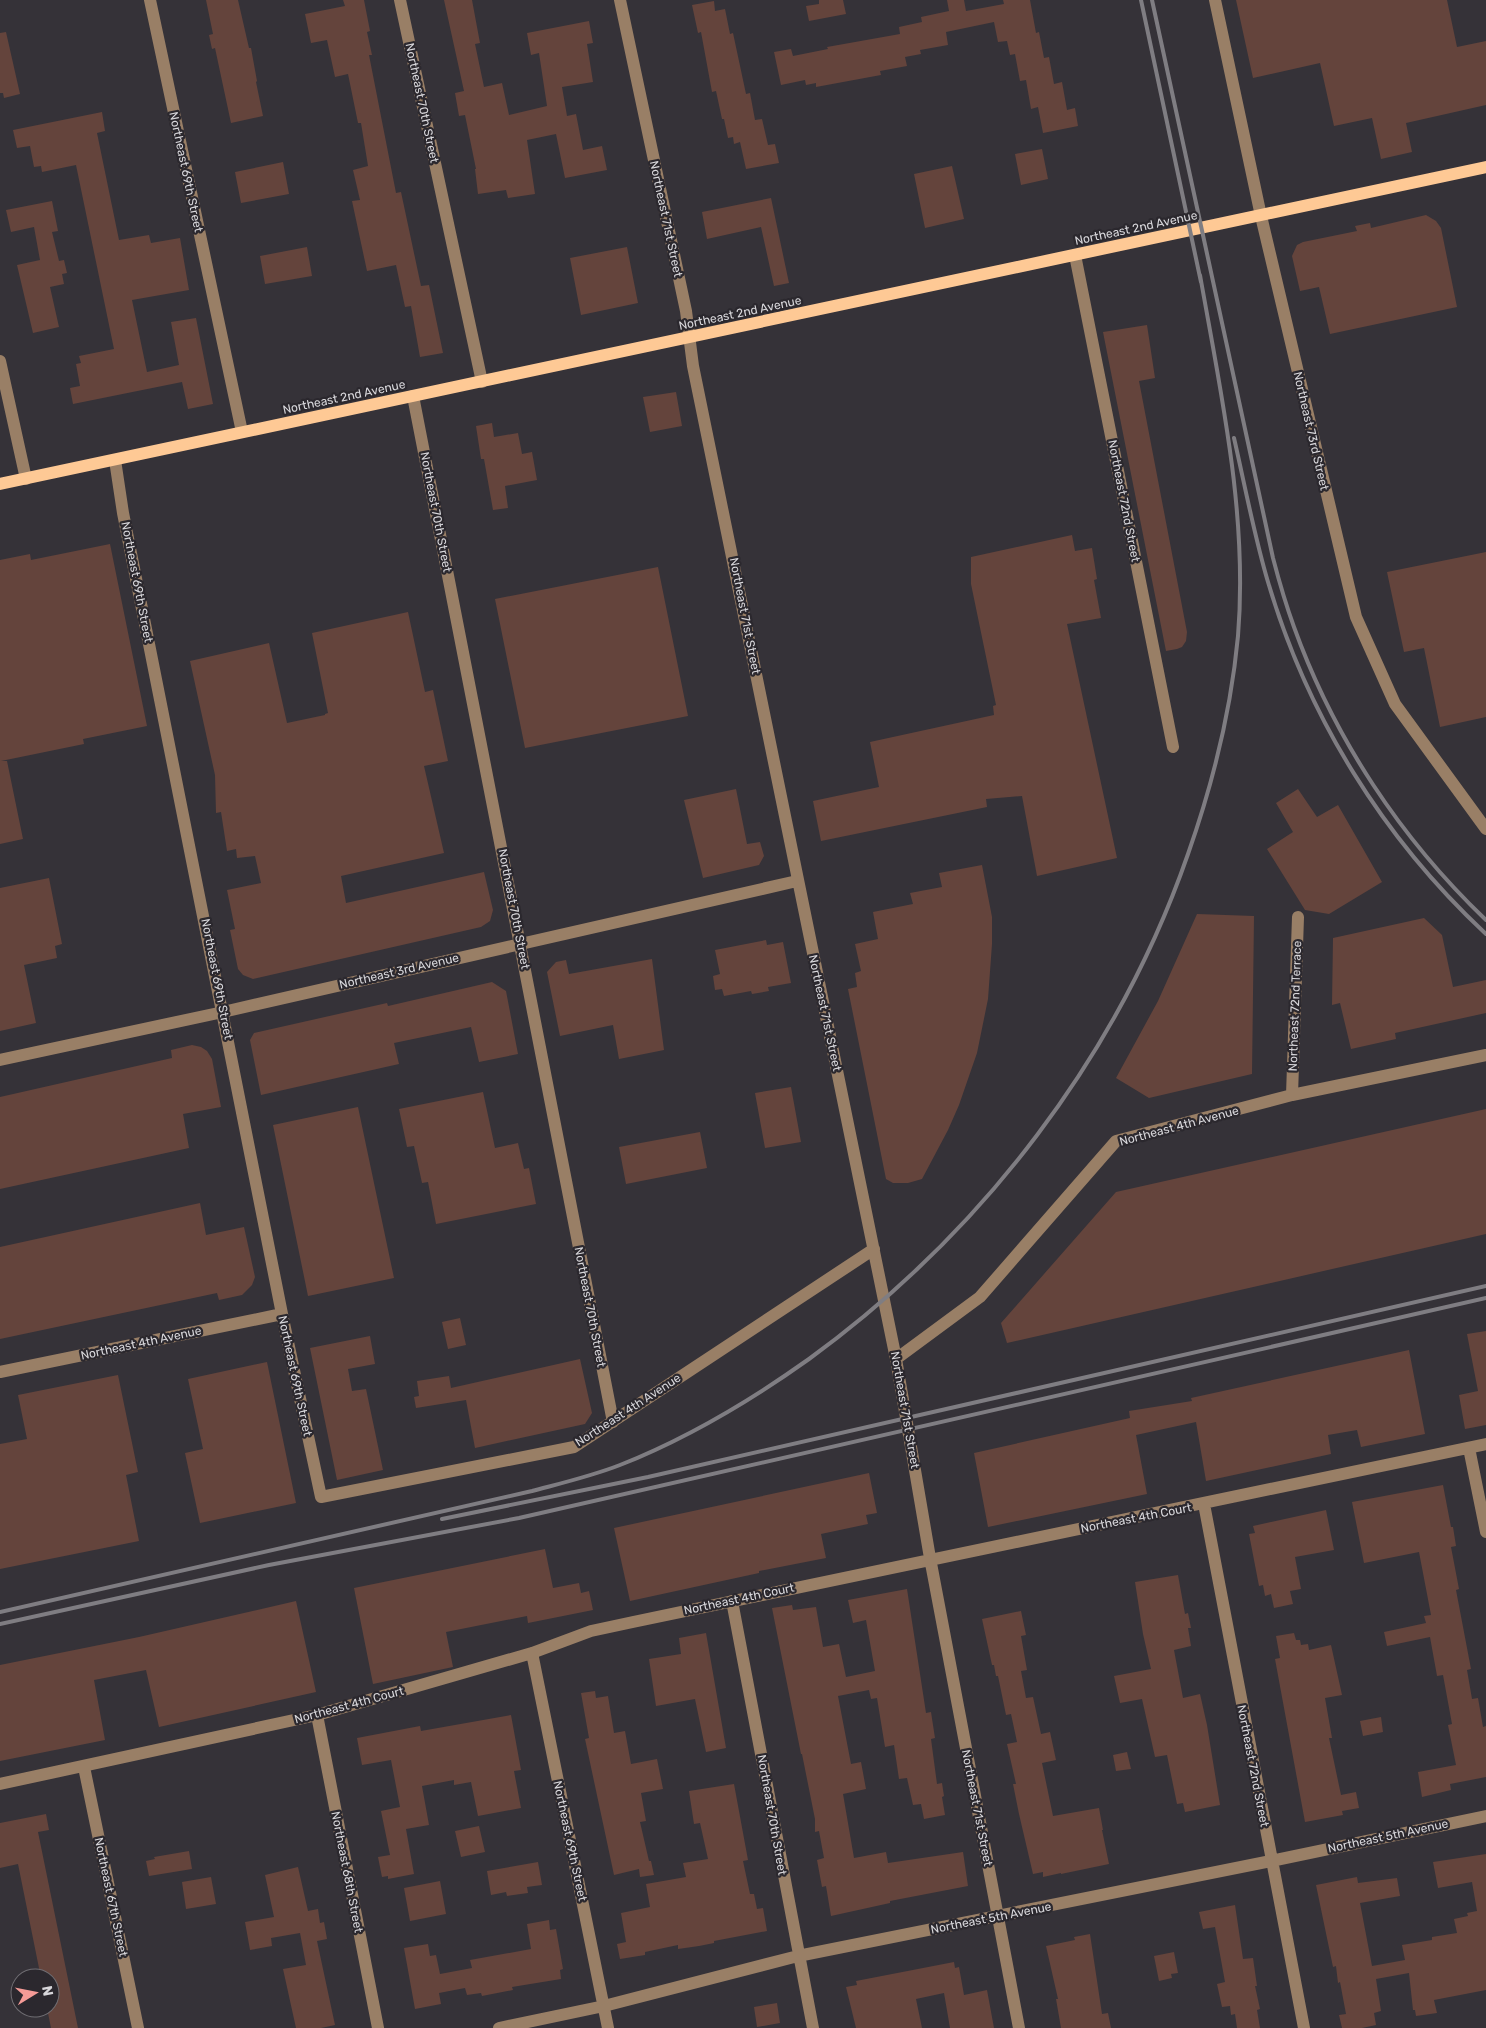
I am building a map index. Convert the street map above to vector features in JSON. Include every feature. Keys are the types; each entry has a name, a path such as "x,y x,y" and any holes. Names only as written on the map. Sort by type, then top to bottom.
{"main road":[{"name":"Northeast 2nd Avenue","path":"0,484 1486,167"}],"street":[{"name":"Northeast 69th Street","path":"150,0 242,432"},
{"name":"Northeast 70th Street","path":"400,0 482,382"},
{"name":"Northeast 71st Street","path":"620,0 686,311 695,375 896,1359 930,1558 1019,2028"},
{"name":"Northeast 73rd Street","path":"1215,0 1261,216 1356,617 1395,704 1486,828"},
{"name":"Northeast 72nd Street","path":"1075,255 1173,747"},
{"path":"0,361 26,479"},
{"name":"Northeast 70th Street","path":"413,396 521,943 612,1422"},
{"name":"Northeast 69th Street","path":"115,460 282,1314 320,1497"},
{"name":"Northeast 3rd Avenue","path":"0,1060 223,1012 797,881"},
{"name":"Northeast 72nd Terrace","path":"1292,1096 1298,917"},
{"name":"Northeast 4th Avenue","path":"896,1359 980,1297 1116,1141 1292,1096 1486,1055"},
{"name":"Northeast 4th Avenue","path":"320,1497 574,1446 874,1249"},
{"name":"Northeast 4th Avenue","path":"0,1372 282,1314"},
{"name":"Northeast 4th Court","path":"0,1784 317,1715 532,1654 592,1631 930,1558 1204,1504 1486,1444"},
{"path":"1469,1448 1486,1532"},
{"name":"Northeast 72nd Street","path":"1204,1504 1304,2028"},
{"name":"Northeast 70th Street","path":"732,1601 813,2028"},
{"name":"Northeast 69th Street","path":"532,1654 608,2028"},
{"name":"Northeast 68th Street","path":"317,1715 378,2028"},
{"name":"Northeast 67th Street","path":"84,1767 138,2028"},
{"name":"Northeast 5th Avenue","path":"499,2028 604,2006 798,1956 1486,1816"}],"building":[{"path":"206,0 238,0 249,48 251,48 263,116 231,123 215,48 212,49 209,35 213,34"},
{"path":"343,0 364,0 370,31 367,32 372,55 369,55 396,193 401,192 421,286 429,285 443,353 420,357 411,306 405,307 396,265 367,271 352,201 360,200 353,170 368,166 361,123 358,123 348,74 335,77 327,40 311,43 305,14 345,6"},
{"path":"444,0 472,0 480,43 475,44 484,87 502,83 509,115 547,106 539,53 531,55 527,33 589,21 593,43 587,44 593,82 562,87 567,116 576,114 583,150 602,146 607,170 565,178 556,134 527,140 535,194 508,198 506,190 478,194 476,169 465,115 459,116 455,93 464,91"},
{"path":"819,0 843,0 846,14 809,21 806,6 819,4"},
{"path":"947,0 964,0 966,11 1004,4 1003,0 1030,0 1036,33 1039,32 1044,58 1049,57 1054,84 1062,82 1067,110 1075,108 1078,126 1043,133 1038,107 1031,109 1026,80 1020,81 1015,54 1010,55 1007,41 998,42 994,22 946,32 948,45 920,50 921,54 905,57 907,66 880,71 881,75 816,87 816,83 806,85 805,80 781,85 774,52 791,49 793,56 828,49 827,47 900,34 899,27 922,22 921,17 949,11"},
{"path":"1236,0 1447,0 1457,47 1486,41 1486,105 1406,123 1412,152 1381,159 1372,118 1334,126 1320,63 1253,78"},
{"path":"714,1 715,11 725,9 730,34 733,33 746,94 750,93 755,120 762,119 768,145 775,144 779,163 746,169 740,142 734,144 733,137 728,138 716,91 712,92 701,32 698,33 692,5"},
{"path":"6,32 20,94 4,98 3,93 0,93 0,33"},
{"path":"102,112 105,131 97,133 119,240 149,235 151,243 180,238 189,290 132,300 147,372 179,365 171,322 196,318 213,404 188,409 182,382 73,404 70,388 80,386 76,364 81,363 79,356 114,349 76,165 42,172 41,166 34,167 30,146 17,148 13,130"},
{"path":"1042,149 1048,179 1021,185 1015,154"},
{"path":"283,162 289,194 241,203 235,172"},
{"path":"952,166 964,219 925,228 914,174"},
{"path":"771,198 789,283 774,286 761,227 707,239 702,212"},
{"path":"52,201 58,231 52,232 59,261 64,260 67,273 62,274 64,284 50,287 59,327 33,333 17,265 40,260 34,227 11,232 6,210"},
{"path":"1426,215 1436,221 1441,228 1457,307 1330,334 1319,287 1300,291 1292,256 1297,245 1303,242 1357,231 1355,226 1370,223 1371,228"},
{"path":"307,247 312,276 265,284 260,256"},
{"path":"627,247 638,303 581,315 570,258"},
{"path":"1147,325 1155,378 1139,381 1187,632 1186,641 1182,647 1166,651 1103,332"},
{"path":"676,392 682,426 650,432 643,397"},
{"path":"492,423 494,437 518,433 522,454 532,452 537,480 505,486 508,508 493,510 484,459 481,459 476,426"},
{"path":"1072,535 1075,551 1092,548 1097,579 1094,580 1101,618 1067,624 1117,858 1037,876 1022,796 986,799 987,807 821,841 813,801 879,787 870,742 994,715 993,706 996,705 971,584 971,557"},
{"path":"110,544 147,726 83,739 84,744 1,761 7,761 23,839 0,844 0,560 30,554 31,560"},
{"path":"1486,552 1486,717 1440,727 1424,648 1404,652 1387,572"},
{"path":"658,567 688,716 525,748 495,599"},
{"path":"408,612 425,692 433,690 448,761 424,766 444,853 341,876 346,903 484,872 493,910 490,921 481,927 253,979 243,975 238,969 230,930 235,929 227,890 261,883 255,856 237,858 236,849 227,851 221,812 216,813 215,775 190,661 269,643 287,723 325,715 328,713 312,633"},
{"path":"736,789 747,844 760,842 764,856 759,865 703,878 684,800"},
{"path":"1298,789 1317,817 1338,805 1382,882 1329,914 1305,910 1267,849 1293,832 1276,803"},
{"path":"982,865 992,917 992,944 988,999 977,1053 959,1105 922,1179 908,1183 893,1183 886,1179 848,989 857,987 855,973 861,971 855,944 878,939 873,912 913,904 910,893 942,887 939,873"},
{"path":"49,878 62,944 55,946 57,958 24,965 36,1023 0,1031 0,888"},
{"path":"1197,914 1254,916 1252,1074 1149,1098 1116,1078 1158,1001"},
{"path":"1424,918 1442,935 1453,987 1486,980 1486,1013 1395,1033 1396,1039 1351,1049 1340,1003 1332,1005 1333,938"},
{"path":"766,940 767,945 783,942 791,983 768,987 769,991 752,994 751,991 724,996 722,989 715,990 713,976 720,974 715,950"},
{"path":"652,959 664,1050 619,1059 613,1025 560,1036 547,972 556,962 566,960 569,974"},
{"path":"492,982 506,991 518,1054 479,1062 471,1027 394,1043 399,1064 261,1095 250,1040 254,1033 387,1003 388,1006"},
{"path":"192,1045 207,1051 212,1059 221,1107 183,1114 189,1148 0,1189 0,1097 172,1058 171,1050"},
{"path":"791,1087 801,1142 765,1148 755,1093"},
{"path":"483,1092 495,1148 518,1143 524,1169 529,1168 536,1204 436,1224 428,1182 422,1183 414,1146 407,1147 399,1109"},
{"path":"358,1107 394,1278 308,1296 273,1125"},
{"path":"1486,1109 1486,1234 1007,1343 1001,1323 1116,1192"},
{"path":"700,1132 707,1168 626,1184 619,1147"},
{"path":"200,1203 206,1235 244,1227 255,1277 252,1285 242,1295 219,1300 217,1293 0,1339 0,1247"},
{"path":"460,1318 466,1345 448,1349 442,1322"},
{"path":"1486,1331 1486,1425 1465,1429 1459,1395 1478,1391 1467,1334"},
{"path":"370,1336 375,1364 348,1369 352,1391 366,1389 383,1470 337,1480 310,1348"},
{"path":"1409,1350 1425,1434 1361,1447 1357,1430 1328,1435 1331,1454 1206,1481 1196,1422 1136,1435 1147,1494 988,1527 974,1453 1130,1418 1129,1411 1192,1401 1191,1398"},
{"path":"580,1359 592,1413 585,1424 475,1448 466,1400 416,1408 414,1397 419,1396 417,1381 449,1376 451,1388"},
{"path":"267,1362 296,1503 200,1523 185,1453 203,1449 188,1379"},
{"path":"118,1375 138,1472 126,1475 139,1541 0,1569 0,1444 27,1439 18,1395"},
{"path":"869,1473 877,1513 866,1515 868,1524 821,1534 826,1558 759,1571 759,1573 630,1601 614,1528"},
{"path":"1443,1485 1456,1546 1451,1547 1459,1589 1456,1590 1471,1669 1467,1670 1472,1699 1478,1698 1483,1727 1486,1726 1486,1777 1450,1784 1451,1790 1422,1797 1418,1772 1456,1765 1448,1725 1452,1724 1443,1675 1437,1676 1430,1637 1387,1646 1384,1632 1426,1623 1424,1616 1431,1615 1419,1552 1364,1563 1352,1502"},
{"path":"1326,1510 1334,1550 1295,1557 1301,1589 1290,1591 1293,1604 1274,1608 1271,1594 1265,1596 1263,1585 1259,1586 1249,1534 1255,1533 1253,1526"},
{"path":"545,1549 553,1588 579,1583 581,1593 589,1591 593,1610 528,1623 527,1616 446,1632 453,1667 373,1684 354,1588"},
{"path":"1178,1575 1185,1614 1188,1613 1191,1628 1188,1628 1191,1646 1174,1650 1183,1698 1200,1694 1220,1805 1185,1812 1183,1803 1177,1804 1167,1755 1155,1757 1142,1699 1120,1703 1114,1676 1151,1669 1143,1634 1135,1582"},
{"path":"907,1589 926,1713 931,1712 935,1738 931,1739 937,1784 942,1783 945,1815 924,1819 921,1804 913,1805 907,1778 899,1779 894,1745 885,1747 877,1698 871,1699 869,1690 838,1696 851,1764 861,1762 866,1789 843,1794 854,1858 886,1852 888,1863 963,1852 968,1886 890,1901 890,1903 831,1916 826,1886 822,1887 817,1860 824,1858 819,1831 815,1832 815,1819 772,1608 792,1605 793,1610 816,1607 823,1647 839,1644 846,1677 875,1671 866,1620 853,1623 848,1600"},
{"path":"296,1601 316,1692 159,1727 146,1670 94,1680 105,1740 0,1761 0,1665 139,1637"},
{"path":"1021,1611 1026,1635 1021,1636 1027,1670 1021,1671 1026,1698 1033,1697 1041,1734 1050,1732 1056,1760 1042,1763 1053,1816 1099,1808 1109,1864 1043,1877 1043,1872 1033,1874 1013,1784 1016,1784 1007,1744 1017,1742 1011,1714 1006,1715 998,1676 996,1676 994,1665 992,1665 982,1619"},
{"path":"706,1633 726,1748 706,1752 695,1699 656,1706 649,1659 681,1654 679,1638"},
{"path":"1294,1633 1296,1640 1300,1640 1301,1645 1308,1644 1309,1650 1331,1645 1342,1695 1325,1698 1332,1738 1329,1738 1341,1795 1356,1792 1359,1808 1342,1811 1343,1815 1305,1822 1275,1659 1280,1658 1276,1636"},
{"path":"595,1691 596,1698 608,1696 614,1733 625,1731 631,1764 657,1759 663,1789 641,1793 646,1821 640,1822 654,1875 640,1877 639,1869 614,1875 585,1739 589,1738 581,1693"},
{"path":"511,1715 521,1770 514,1771 521,1808 478,1816 471,1782 454,1785 454,1780 422,1786 429,1825 406,1829 414,1874 388,1879 388,1876 382,1877 378,1857 390,1855 381,1811 400,1807 391,1760 362,1765 357,1738 420,1726 421,1731"},
{"path":"1381,1717 1383,1732 1363,1736 1360,1721"},
{"path":"1127,1752 1131,1769 1116,1771 1113,1755"},
{"path":"734,1784 748,1860 743,1861 750,1894 754,1894 757,1909 763,1908 767,1931 714,1941 714,1943 699,1946 678,1949 678,1945 645,1952 645,1955 620,1959 617,1944 626,1942 621,1913 650,1907 646,1884 686,1877 683,1863 708,1859 700,1823 694,1824 689,1791"},
{"path":"46,1814 49,1830 38,1832 78,2028 51,2028 49,2018 60,2018 60,1968 39,1968 18,1864 0,1868 0,1823"},
{"path":"479,1826 485,1852 461,1857 455,1831"},
{"path":"189,1851 192,1869 149,1876 146,1861 155,1859 154,1857"},
{"path":"1486,1854 1486,1990 1434,2000 1437,2013 1416,2016 1415,2010 1413,2010 1409,1973 1376,1979 1381,2011 1374,2013 1376,2025 1362,2028 1342,2028 1339,2015 1346,2014 1340,1982 1338,1983 1336,1966 1333,1967 1316,1885 1357,1877 1358,1883 1397,1878 1400,1896 1360,1903 1372,1966 1405,1960 1402,1945 1432,1940 1432,1937 1457,1933 1454,1919 1468,1916 1467,1913 1477,1911 1472,1882 1438,1888 1433,1862"},
{"path":"538,1862 542,1885 527,1887 528,1893 507,1896 506,1892 491,1895 487,1871"},
{"path":"298,1867 308,1911 318,1909 320,1923 324,1922 327,1939 317,1941 335,2025 321,2028 296,2028 283,1969 306,1965 300,1933 271,1938 272,1946 250,1950 245,1922 274,1917 265,1875"},
{"path":"211,1877 216,1904 186,1909 182,1882"},
{"path":"440,1881 446,1914 410,1921 404,1888"},
{"path":"1235,1905 1243,1959 1253,1958 1257,1986 1255,1986 1260,2009 1257,2010 1260,2028 1237,2028 1235,2014 1231,2015 1230,2006 1222,2007 1217,1984 1225,1982 1215,1927 1203,1929 1199,1912"},
{"path":"549,1920 550,1930 556,1929 563,1969 560,1970 561,1979 512,1987 513,1990 482,1996 481,1993 467,1995 465,1988 439,1993 441,2004 415,2009 404,1948 428,1944 430,1956 436,1955 440,1974 472,1968 470,1960 531,1949 527,1924"},
{"path":"1090,1934 1102,2014 1108,2013 1111,2028 1061,2028 1056,1999 1058,1999 1046,1946 1075,1940 1074,1937"},
{"path":"1174,1952 1178,1973 1171,1974 1172,1978 1159,1981 1154,1956"},
{"path":"954,1962 955,1968 959,1967 964,1995 987,1990 994,2028 950,2028 944,1993 916,1999 922,2028 856,2028 846,1987 857,1985 856,1981"},
{"path":"777,2003 780,2023 757,2027 754,2007"}],"railway":[{"path":"1141,0 1201,282"},
{"path":"1152,0 1273,558 1294,627 1310,668 1329,708 1373,785 1398,821 1426,856 1486,920"},
{"path":"0,1612 532,1491 599,1473 620,1465 670,1443 718,1418 809,1359 872,1309 931,1255 986,1197 1037,1135 1083,1069 1124,1000 1159,929 1188,854 1220,746 1231,692 1238,636 1240,591 1239,545 1231,455 1200,275"},
{"path":"1234,438 1268,582 1304,680 1327,727 1353,773 1382,816 1449,897 1486,934"},
{"path":"442,1519 648,1477 1486,1286"},
{"path":"0,1624 269,1565 519,1518 1486,1298"}]}
